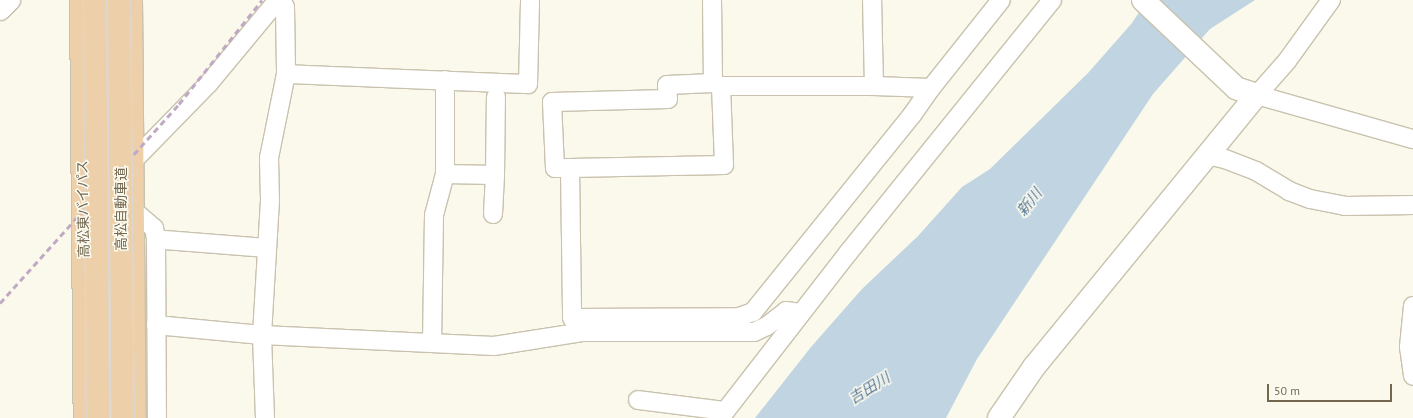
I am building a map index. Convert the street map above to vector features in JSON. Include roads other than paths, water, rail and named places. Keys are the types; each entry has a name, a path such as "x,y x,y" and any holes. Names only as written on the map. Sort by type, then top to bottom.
{"highway":[{"name":"高松東バイパス","path":"81,0 85,418"},
{"name":"高松自動車道","path":"95,0 98,418"},
{"name":"高松自動車道","path":"119,0 123,418"},
{"path":"131,0 135,418"}],"street":[{"path":"0,9 9,0"},
{"path":"133,161 209,83 278,0"},
{"path":"265,418 262,335 267,248 269,158 286,74 285,7 281,0"},
{"path":"286,74 528,84 530,0"},
{"path":"712,0 717,84 724,165 555,168 552,102 668,99 667,85 717,84 931,88"},
{"path":"872,0 874,86"},
{"path":"570,168 572,318 739,317 753,312 912,115 931,88 1001,0"},
{"path":"638,400 722,414 800,313 1052,0"},
{"path":"1143,0 1236,88 1413,139"},
{"path":"999,418 1034,367 1207,155 1287,61 1331,0"},
{"path":"432,343 434,215 445,174 445,80"},
{"path":"493,214 496,98"},
{"path":"1207,155 1225,159 1256,171 1289,191 1310,199 1345,206 1413,206"},
{"path":"445,174 495,175"},
{"path":"133,210 154,228 156,238 157,418"},
{"path":"165,240 267,248"},
{"path":"1413,306 1409,347 1413,376"},
{"path":"156,326 262,335 494,346 582,332 754,332 767,326 786,311 800,313"}],"water":[{"path":"1147,0 1255,0 1210,29 1153,94 977,359 946,418 755,418 811,347 862,289 918,236 962,187 990,169 1088,73 1132,23"}],"railway":[{"path":"0,303 179,104 262,0"}],"water label":[{"name":"新川","path":"1029,202"},
{"name":"吉田川","path":"869,388"}]}
